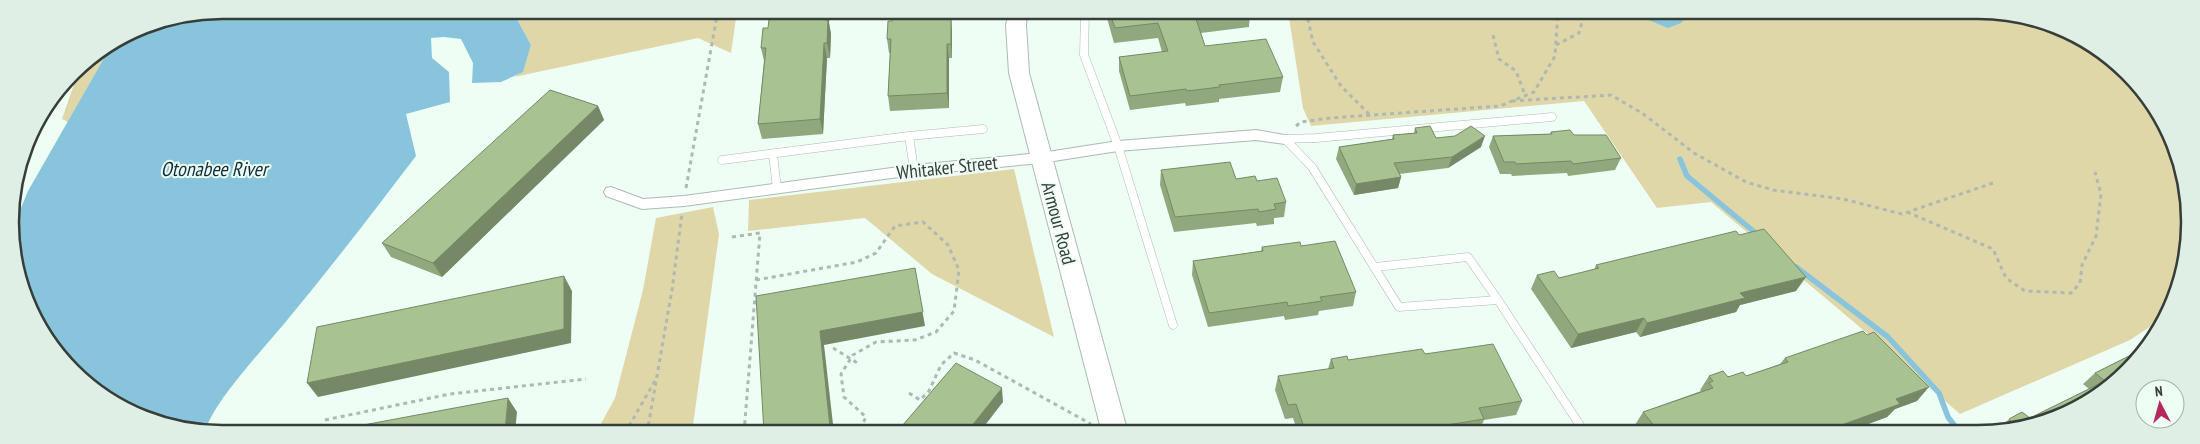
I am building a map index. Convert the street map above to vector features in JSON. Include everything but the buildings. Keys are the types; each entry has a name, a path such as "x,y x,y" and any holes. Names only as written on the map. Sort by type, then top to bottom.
{"main road":[{"name":"Armour Road","path":"1017,19 1019,73 1113,425"}],"street":[{"name":"Whitaker Street","path":"611,192 642,204 684,201 914,170 1041,158 1118,146 1256,135 1285,138"}],"lane":[{"path":"1085,19 1084,55 1118,146 1173,325"},
{"path":"1285,138 1316,138 1552,117"},
{"path":"722,160 909,136 983,129"},
{"path":"909,136 914,170"},
{"path":"1285,138 1312,168 1399,307 1498,300"},
{"path":"773,154 777,189"},
{"path":"1375,267 1468,257 1580,425"}],"path":[{"path":"648,425 658,376 684,201 716,19"},
{"path":"1308,19 1313,42 1341,86 1370,114"},
{"path":"1285,138 1300,122 1370,114 1500,106 1534,92 1555,56 1558,19"},
{"path":"1556,46 1579,33 1583,19"},
{"path":"1494,35 1499,59 1516,71 1525,95"},
{"path":"1512,101 1611,95 1642,113 1694,153 1746,182 1772,190 1842,199 1902,214 1993,183"},
{"path":"1907,212 1993,249 2006,278 2025,291 2071,293 2080,283 2082,265 2096,236 2101,194 2095,172"},
{"path":"756,280 857,262 876,253 894,226 923,222 948,245 959,270 954,311 936,332 915,340 876,342 853,354 841,374 844,397 866,417 864,425"},
{"path":"732,237 760,233 745,425"},
{"path":"833,348 859,364"},
{"path":"909,393 920,400 930,391 941,365 954,353 975,360 1092,425"},
{"path":"629,425 658,376"},
{"path":"325,420 450,394 586,379"}],"shaded area":[{"path":"517,19 736,19 731,53 698,38 514,77 523,71 531,45"},
{"path":"1289,19 2005,20 2056,34 2080,46 2112,69 2139,98 2154,120 2166,144 2174,169 2180,195 2180,249 2166,300 2154,324 2130,340 1960,414 1711,202 1657,208 1584,101 1311,126 1303,108"},
{"path":"106,55 68,122 62,119 75,81"},
{"path":"1014,169 1054,337 932,274 865,218 748,231 749,200"},
{"path":"713,207 719,234 693,425 600,425 615,398 643,290 656,218"}],"water":[{"name":"Otonabee River","path":"209,19 517,19 531,45 523,72 501,82 472,83 473,63 461,39 431,38 432,58 449,72 450,102 406,114 416,156 321,279 241,374 218,406 208,425 169,418 144,410 120,398 88,375 61,346 46,324 34,300 20,249 19,213 28,191 106,56 144,34 169,26"},
{"path":"1646,19 1684,19 1681,23 1668,28"}],"waterway":[{"path":"1680,159 1687,176 1758,235"},
{"path":"1796,267 1888,337 1939,393 1948,417 1954,425"}]}
